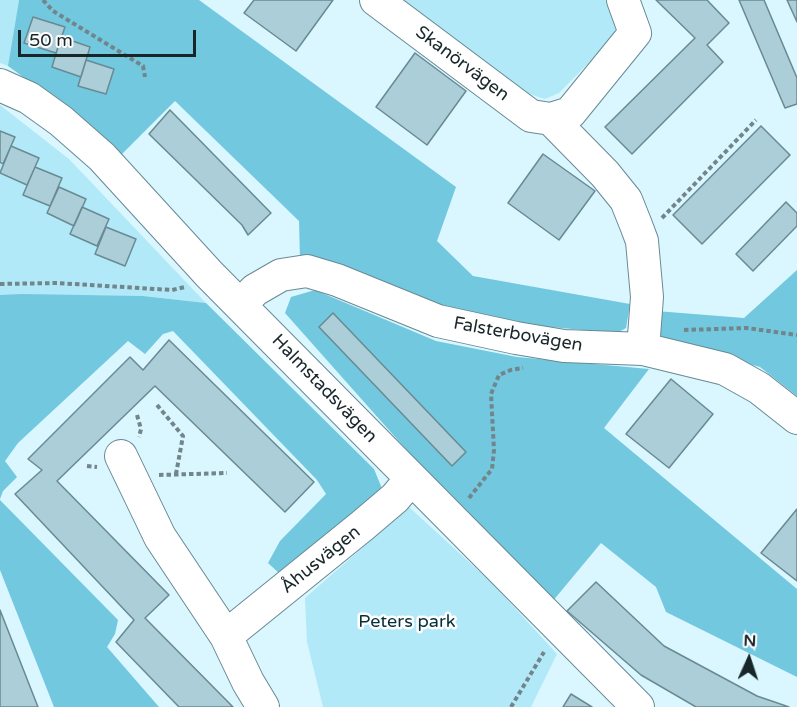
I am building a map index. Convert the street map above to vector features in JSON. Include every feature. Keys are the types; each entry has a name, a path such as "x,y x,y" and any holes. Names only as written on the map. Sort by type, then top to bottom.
{"street":[{"name":"Skanörvägen","path":"376,0 531,116 551,119 605,174 626,200 642,241 647,297 643,340"},
{"path":"551,119 570,113 635,33 623,0"},
{"name":"Halmstadsvägen","path":"0,85 29,98 61,121 94,150 209,274 638,707"},
{"name":"Falsterbovägen","path":"241,304 255,290 282,275 307,271 337,280 438,321 516,338 564,346 643,340 725,369 759,388 797,418"},
{"path":"121,456 160,537 226,636 263,707"},
{"name":"Åhusvägen","path":"226,636 395,498 411,479"}],"path":[{"path":"43,0 53,11 143,66 145,77"},
{"path":"636,225 662,219 756,120"},
{"path":"0,284 57,283 172,290 194,286 209,274"},
{"path":"643,340 747,328 797,335"},
{"path":"463,506 492,469 494,450 491,394"},
{"path":"157,405 183,436 176,474"},
{"path":"135,484 157,475 227,472"},
{"path":"511,707 539,658 561,629"}],"green space":[{"path":"0,0 19,0 8,66 0,63"},
{"path":"404,0 605,0 609,3 618,24 610,41 559,93 545,99 526,93"},
{"path":"0,105 69,159 206,303 143,296 0,295"},
{"name":"Peters park","path":"409,507 493,584 557,654 531,707 323,707 307,642 305,598"}],"shaded area":[{"path":"19,0 199,0 456,187 437,241 473,276 630,304 626,328 617,333 517,324 445,308 300,260 299,221 175,101 118,158 73,113 8,66"},
{"path":"797,270 797,396 760,367 657,339 656,311 744,318"},
{"path":"315,290 436,341 517,357 649,369 604,428 797,589 797,677 666,612 656,587 601,543 547,608 285,313 291,297"},
{"path":"0,295 143,296 206,303 374,469 383,491 280,574 268,563 280,541 326,494 317,480 173,331 163,334 145,354 128,341 18,443 5,461 17,477 3,491 0,499"},
{"path":"0,500 118,620 115,634 107,647 159,707 54,707 0,570"}],"building":[{"path":"254,0 333,0 296,51 244,13"},
{"path":"656,0 707,0 729,23 707,45 723,62 632,154 605,127 695,38"},
{"path":"739,0 764,0 797,78 797,104 785,108"},
{"path":"787,0 797,0 797,22"},
{"path":"33,17 65,27 56,53 24,43"},
{"path":"61,37 90,47 81,77 52,67"},
{"path":"415,53 466,91 427,145 376,107"},
{"path":"86,60 114,69 106,94 78,86"},
{"path":"170,110 271,213 248,235 242,225 149,134"},
{"path":"761,126 790,155 702,244 673,215"},
{"path":"0,131 15,137 3,164 0,162"},
{"path":"11,146 39,158 27,185 0,173"},
{"path":"543,154 595,191 559,240 508,203"},
{"path":"35,167 62,178 50,206 23,195"},
{"path":"59,187 86,199 74,226 47,213"},
{"path":"786,202 797,213 797,226 753,271 736,254"},
{"path":"82,207 109,219 97,246 70,234"},
{"path":"106,227 136,239 125,266 95,254"},
{"path":"333,313 466,452 452,466 319,327"},
{"path":"169,340 314,482 285,512 155,386 57,481 169,595 145,618 233,707 179,707 116,642 134,620 15,494 42,470 28,459 130,357 143,370"},
{"path":"671,379 713,414 669,468 626,434"},
{"path":"797,509 797,581 761,553"},
{"path":"596,582 664,646 757,696 789,707 696,707 641,675 567,611"},
{"path":"0,610 38,707 0,707"},
{"path":"571,694 592,707 563,707"}]}
